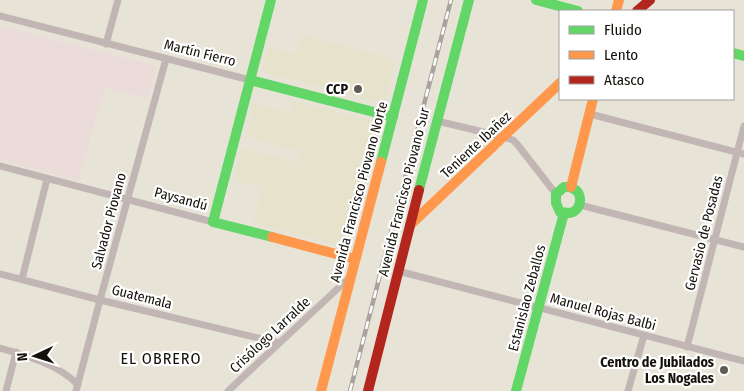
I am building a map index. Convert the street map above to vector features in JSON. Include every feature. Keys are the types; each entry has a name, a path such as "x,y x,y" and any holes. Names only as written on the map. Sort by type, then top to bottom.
{"street":[{"path":"106,44 118,0"},
{"path":"213,222 270,0"},
{"name":"Avenida Francisco Piovano Norte","path":"321,391 423,0"},
{"name":"Avenida Francisco Piovano Sur","path":"368,391 469,0"},
{"path":"536,0 574,10"},
{"path":"638,10 650,0"},
{"name":"Martín Fierro","path":"0,16 393,117"},
{"name":"Salvador Piovano","path":"77,388 166,59"},
{"name":"Teniente Ibañez","path":"410,226 559,85"},
{"path":"571,187 594,100"},
{"path":"590,114 741,153"},
{"path":"437,121 512,140 556,194 557,208 560,212 570,214 580,205 579,194 571,187 564,187 556,194"},
{"name":"Gervasio de Posadas","path":"687,347 715,240 741,153 744,126"},
{"name":"Paysandú","path":"0,166 355,259"},
{"path":"22,279 47,179"},
{"path":"580,205 744,247"},
{"name":"Estanislao Zeballos","path":"516,391 564,213"},
{"name":"Manuel Rojas Balbi","path":"398,271 744,361"},
{"name":"Guatemala","path":"0,274 279,343"},
{"name":"Crisólogo Larralde","path":"228,391 351,276"},
{"path":"628,391 644,335"},
{"path":"0,348 16,352 51,366 73,380 77,388"},
{"path":"6,391 16,352"}],"shaded area":[{"path":"0,26 154,65 156,69 148,99 105,87 78,181 0,160"},
{"path":"301,35 396,60 385,102 381,104 264,73 262,70 268,47 296,55"},
{"path":"293,101 376,121 379,126 351,243 345,247 253,223 262,188 234,180 242,148 299,163 301,152 246,136 253,103 289,113"}],"railway":[{"path":"350,391 451,0"}],"traffic: fast":[{"path":"271,0 213,222 272,237"},
{"path":"381,162 423,0"},
{"path":"419,190 469,0"},
{"path":"536,0 574,10"},
{"path":"734,53 744,56"},
{"path":"250,80 393,117"},
{"path":"564,187 571,187 579,194 579,206 573,212 560,212 556,203 556,194 564,187"},
{"path":"516,391 564,213"}],"traffic: slow":[{"path":"616,10 619,0"},
{"path":"410,225 559,84"},
{"path":"571,187 593,100"},
{"path":"321,391 381,162"},
{"path":"272,237 355,259"}],"traffic: jam":[{"path":"638,10 650,0"},
{"path":"368,391 419,190"}],"place":[{"name":"CCP","path":"358,89"},
{"name":"Centro de Jubilados Los Nogales","path":"724,370"}],"district":[{"name":"EL OBRERO","path":"161,358"}]}
